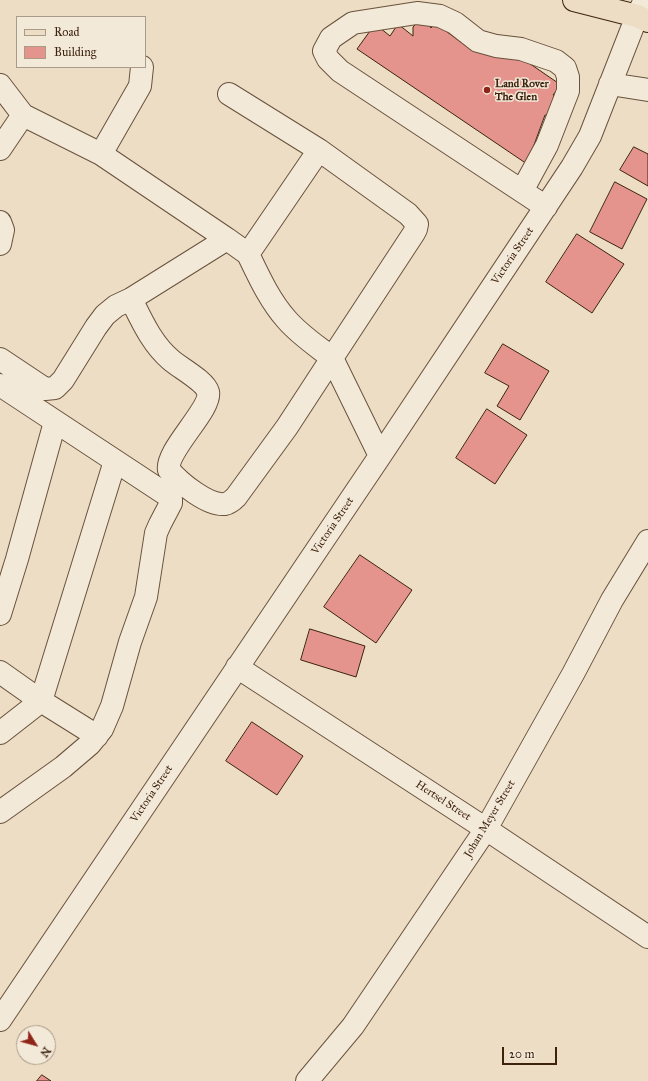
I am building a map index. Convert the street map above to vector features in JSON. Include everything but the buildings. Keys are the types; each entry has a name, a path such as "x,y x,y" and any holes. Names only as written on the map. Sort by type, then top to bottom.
{"main road":[{"path":"574,0 643,12"}],"street":[{"name":"Victoria Street","path":"0,1020 380,456 572,167 590,136 610,84 643,12"},
{"path":"522,191 547,145 568,91 568,77 565,68 556,61 543,56 521,49 496,46 478,40 455,23 440,16 417,13 353,23 331,38 324,51 328,59 340,71 546,207"},
{"path":"101,154 140,86 142,68"},
{"path":"610,84 648,90"},
{"path":"0,86 23,115 101,154 248,254 273,301 287,320 300,333 332,358 380,456"},
{"path":"131,299 153,340 162,352 204,385 208,393 207,399 172,456 169,467 173,474 189,489 212,502 224,504 229,503 236,497 287,427 416,229 416,224 408,214 319,150 229,94"},
{"path":"0,149 23,115"},
{"path":"248,254 319,150"},
{"path":"0,222 3,230 0,244"},
{"path":"0,359 45,389 55,388 63,380 104,315 116,306 131,299 227,239"},
{"path":"0,385 171,499 171,503 156,533 146,597 130,642 108,716 102,729 90,744 63,767 0,812"},
{"path":"0,614 55,422"},
{"path":"0,733 41,701 115,461"},
{"name":"Johan Meyer Street","path":"308,1081 353,1026 486,829 573,674 612,600 648,541"},
{"name":"Hertsel Street","path":"237,667 486,829 648,937"},
{"path":"0,672 41,701 97,736"}],"place":[{"name":"Land Rover The Glen","path":"487,90"}]}
